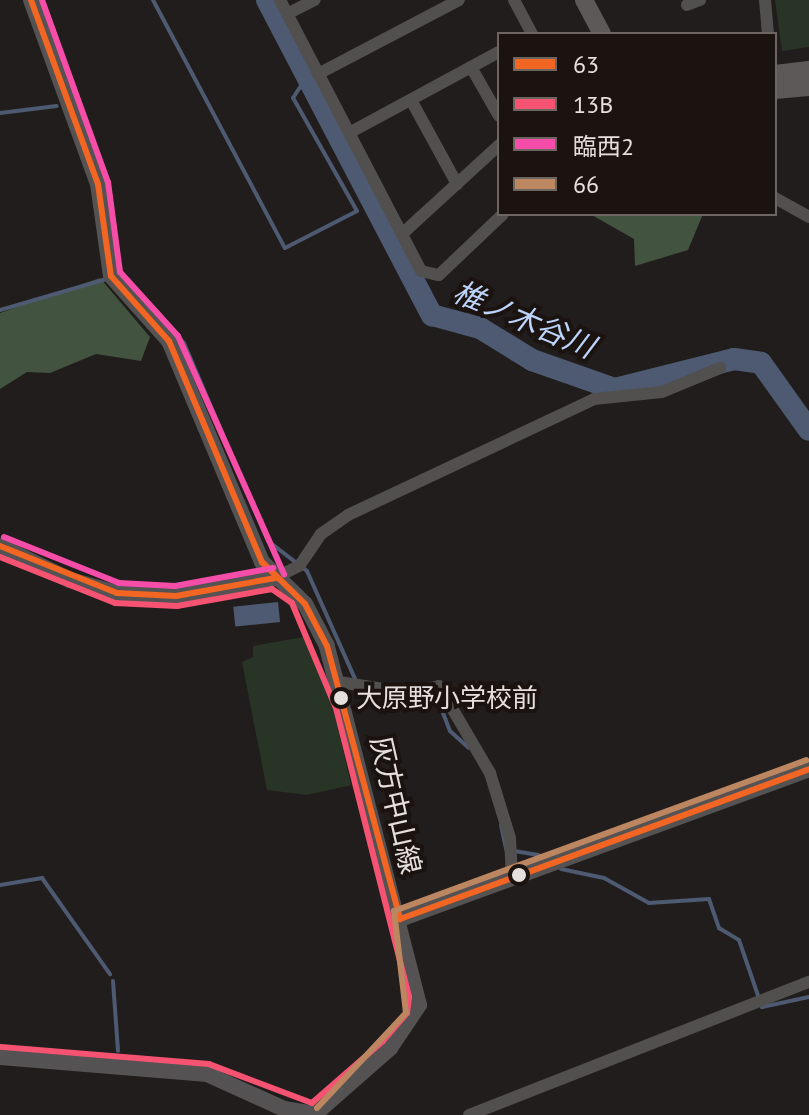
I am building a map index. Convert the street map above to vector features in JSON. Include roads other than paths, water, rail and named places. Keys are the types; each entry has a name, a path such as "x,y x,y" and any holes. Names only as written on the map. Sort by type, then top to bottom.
{"main road":[{"path":"0,546 70,580 117,593 176,596 275,578 169,341 111,276 98,184 31,0"},
{"path":"584,0 601,32"},
{"path":"777,74 809,70"},
{"path":"777,90 809,87"},
{"name":"灰方中山線","path":"275,578 305,604 339,682 418,990 416,1017 323,1114"},
{"path":"400,919 809,769"},
{"path":"0,1057 207,1074 284,1109 323,1114"}],"street":[{"path":"280,0 421,271 439,275 501,216"},
{"path":"287,14 315,0"},
{"path":"318,74 459,0"},
{"path":"514,0 531,32"},
{"path":"687,5 700,0"},
{"path":"765,0 768,32"},
{"path":"349,133 497,53"},
{"path":"471,67 497,112"},
{"path":"411,100 457,184"},
{"path":"402,234 497,147"},
{"path":"777,199 809,217"},
{"path":"275,578 359,510 594,399 662,392 720,368"},
{"path":"339,682 409,693 439,686 490,773 510,838 512,878"},
{"path":"469,1115 759,997 809,982"}],"water":[{"path":"278,602 280,622 235,627 233,607"}],"waterway":[{"path":"153,0 285,248 357,211 293,98 306,78"},
{"name":"椎ノ木谷川","path":"267,0 432,315 480,328 532,360 615,389 734,359 761,363 809,430"},
{"path":"0,113 57,106"},
{"path":"0,310 107,279"},
{"path":"145,303 184,343 268,541 307,571 356,681"},
{"path":"357,688 413,698"},
{"path":"435,692 450,731 469,748"},
{"path":"501,825 506,849"},
{"path":"514,851 539,855"},
{"path":"561,869 604,878 649,903 709,899 719,928 739,940 762,1007 809,997"},
{"path":"0,885 42,878 110,974"},
{"path":"113,981 118,1051"}],"place":[{"name":"大原野小学校前","path":"341,698"}]}
